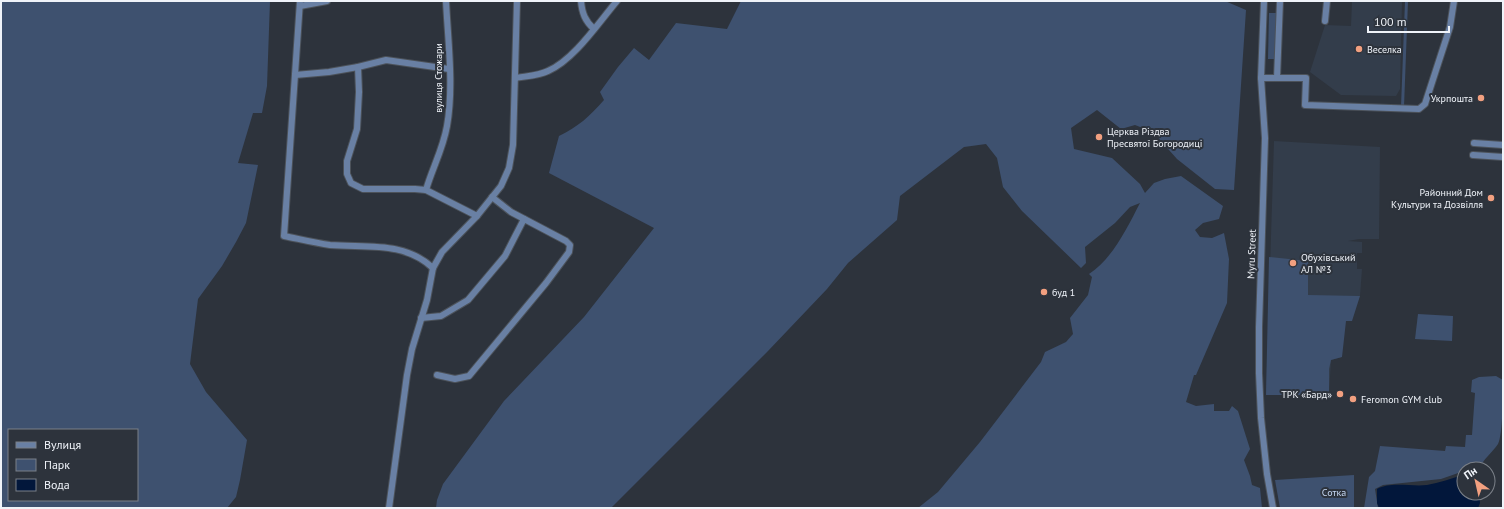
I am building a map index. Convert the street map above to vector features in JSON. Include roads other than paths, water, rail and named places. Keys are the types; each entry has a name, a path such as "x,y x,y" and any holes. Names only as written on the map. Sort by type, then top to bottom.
{"street":[{"path":"327,1 300,4 284,236 328,245 391,247 409,252 433,268"},
{"name":"вулиця Стожари","path":"426,190 442,148 450,106 446,1"},
{"path":"389,508 407,375 431,285 433,268 442,252 477,216 492,197 506,175 511,158 517,1"},
{"path":"581,1 582,12 587,23 594,29"},
{"path":"515,78 548,71 561,64 571,55 618,1"},
{"name":"Myru Street","path":"1264,1 1261,78 1265,138 1259,373 1262,432 1273,508"},
{"path":"1277,78 1280,1"},
{"path":"1325,21 1327,1"},
{"path":"1261,78 1306,78 1306,106 1419,109 1425,104 1450,27 1454,1"},
{"path":"296,75 328,72 386,60 449,69"},
{"path":"358,67 359,92 357,129 347,161 347,174 351,183 363,190 426,190 477,216"},
{"path":"1474,142 1503,144"},
{"path":"1473,155 1503,157"},
{"path":"437,375 455,380 468,376 546,283 569,252 570,245 566,241 511,212 492,197"},
{"path":"421,318 441,316 468,300 505,256 524,219"}],"water":[{"path":"1456,477 1456,501 1480,501 1478,508 1379,508 1377,503 1377,489 1388,485 1427,485"}],"place":[{"name":"Веселка","path":"1359,49"},
{"name":"Укрпошта","path":"1481,98"},
{"name":"Церква Різдва Пресвятої Богородиці","path":"1099,137"},
{"name":"Районний Дом Культури та Дозвілля","path":"1491,198"},
{"name":"Обухівський АЛ №3","path":"1293,263"},
{"name":"буд 1","path":"1044,292"},
{"name":"ТРК «Бард»","path":"1340,394"},
{"name":"Feromon GYM club","path":"1353,399"}],"park label":[{"name":"Сотка","path":"1334,492"}]}
